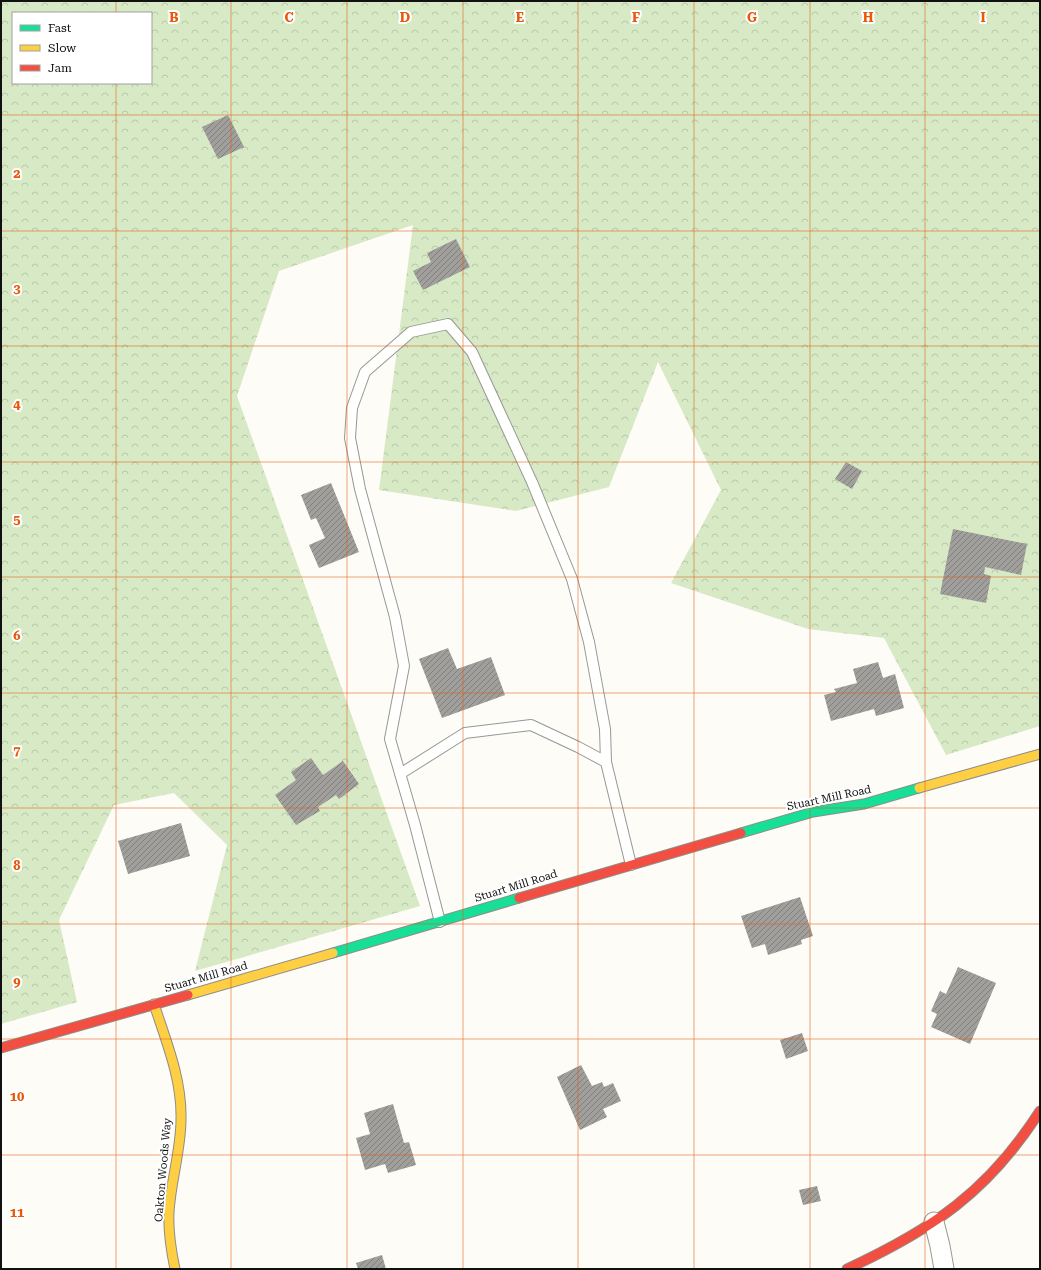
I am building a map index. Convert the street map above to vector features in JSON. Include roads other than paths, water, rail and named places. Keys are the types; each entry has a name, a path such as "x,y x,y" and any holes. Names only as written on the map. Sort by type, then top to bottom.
{"main road":[{"name":"Stuart Mill Road","path":"1,1048 440,922 813,812 864,804 1040,754"},
{"name":"Oakton Woods Way","path":"154,1004 176,1074 181,1105 180,1136 169,1212 171,1247 175,1269"},
{"path":"847,1269 893,1247 934,1222 973,1193 1004,1161 1030,1128 1040,1111"}],"street":[{"path":"934,1222 944,1269"}],"lane":[{"path":"440,922 415,825 390,739 404,666 395,617 360,489 350,438 352,408 365,372 411,332 448,324 472,352 532,482 572,579 589,642 605,729 606,762 631,865"},
{"path":"400,774 465,733 531,725 606,762"}]}
